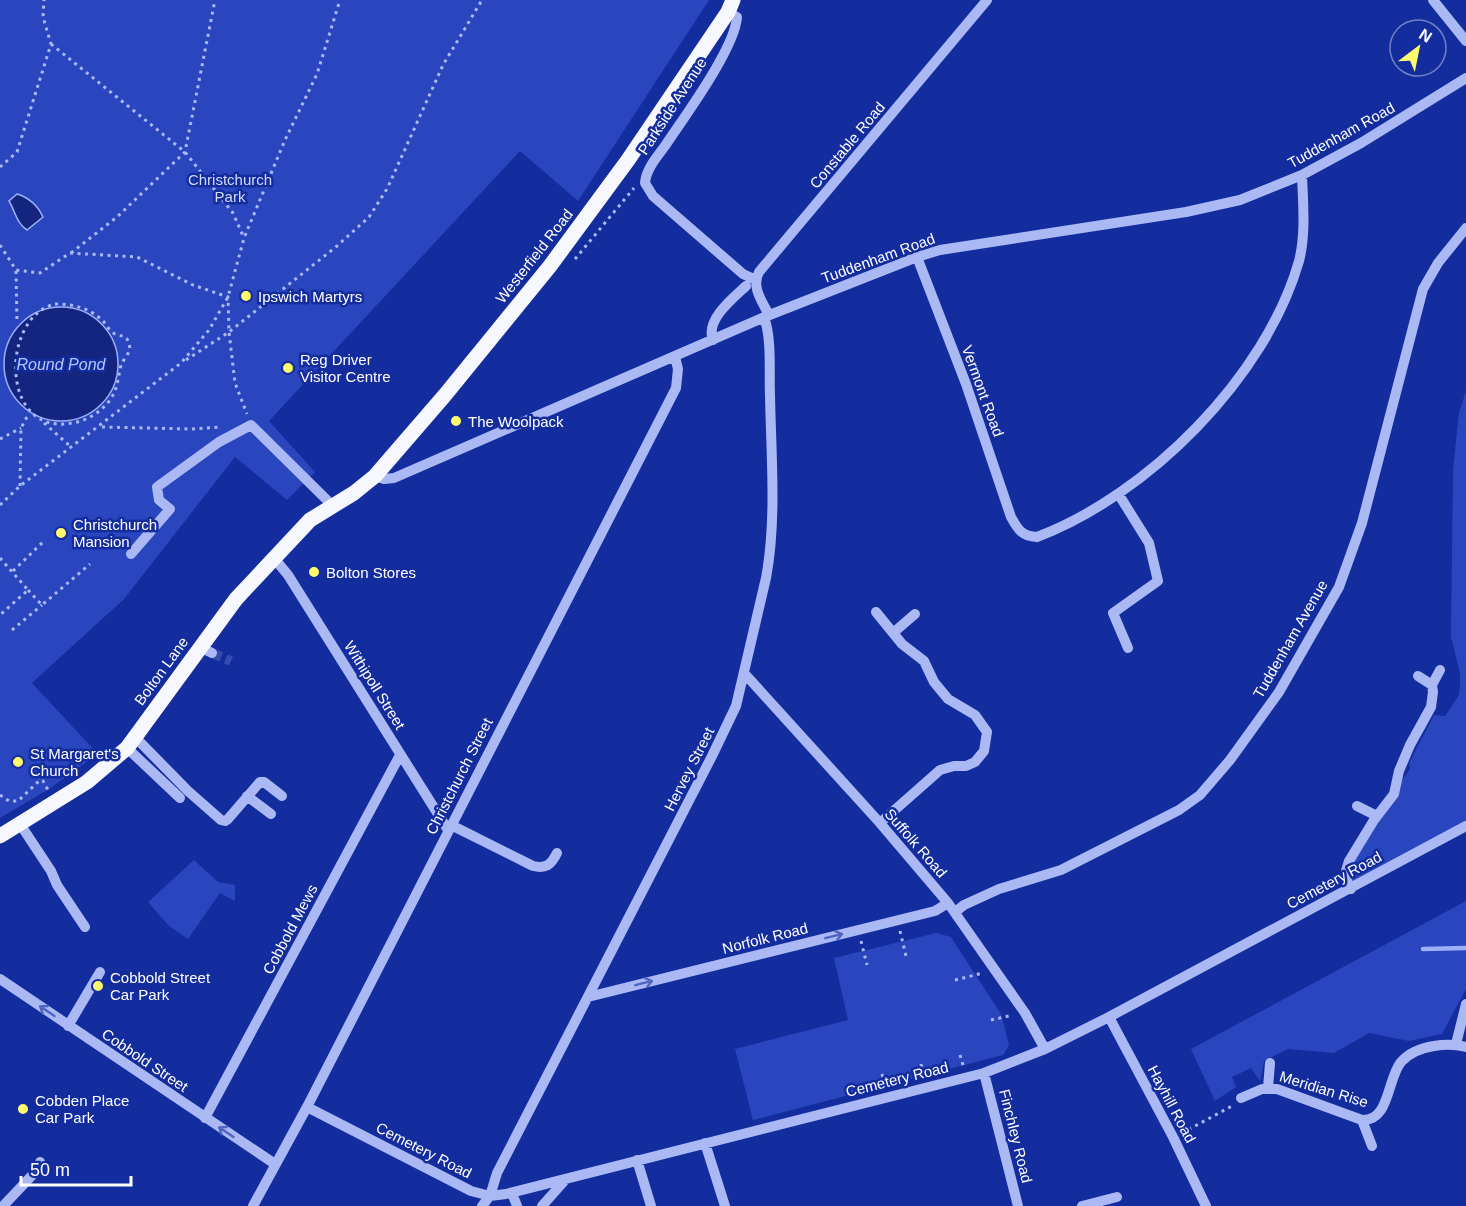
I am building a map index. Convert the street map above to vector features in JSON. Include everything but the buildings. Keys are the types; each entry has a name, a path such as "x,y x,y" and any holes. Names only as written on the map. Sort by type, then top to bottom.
{"main road":[{"name":"Westerfield Road","path":"332,506 354,493 375,476 550,267 628,160 730,6"},
{"name":"Bolton Lane","path":"0,836 55,803 110,765 206,650 236,599 310,520 332,506"}],"street":[{"name":"Constable Road","path":"713,340 712,326 735,296 751,283 987,0"},
{"path":"1433,0 1466,41"},
{"name":"Parkside Avenue","path":"730,6 736,17 736,24 723,55 645,177 645,183 652,196 751,283"},
{"name":"Tuddenham Road","path":"375,476 384,479 394,478 766,316 917,257 948,248 1208,208 1240,200 1302,175 1361,143 1466,78"},
{"path":"1128,648 1113,613 1158,581 1149,543 1119,495 1196,430 1245,369 1266,335 1284,299 1299,260 1303,220 1302,175"},
{"name":"Tuddenham Avenue","path":"955,912 964,905 999,889 1061,870 1179,810 1200,795 1230,760 1279,692 1339,587 1362,523 1423,289 1438,263 1466,228"},
{"name":"Vermont Road","path":"917,257 966,384 1017,530 1037,537 1119,495"},
{"path":"751,283 756,287 766,316"},
{"name":"Hervey Street","path":"482,1206 490,1196 497,1173 736,706 766,578 771,532 766,316"},
{"name":"Christchurch Street","path":"253,1206 307,1107 676,388 678,369 675,357"},
{"path":"131,554 170,509 159,500 157,487 219,442 251,425 332,506"},
{"name":"Withipoll Street","path":"274,558 288,575 400,755 449,827"},
{"path":"876,612 902,644 924,661 934,682 948,699 975,715 987,732 984,751 975,762 966,766 954,766 940,770 880,823"},
{"path":"893,633 915,614"},
{"path":"1351,889 1346,879 1349,861 1377,816 1394,794 1410,745 1431,707 1432,685 1440,670"},
{"name":"Suffolk Road","path":"744,673 880,823 948,903 1025,1013 1045,1049"},
{"path":"1418,676 1432,685"},
{"path":"131,742 221,820 228,819 260,782 264,782 282,796"},
{"path":"131,742 180,798"},
{"name":"Cobbold Mews","path":"205,1118 400,755"},
{"path":"247,796 271,814"},
{"path":"1357,806 1377,816"},
{"path":"20,824 85,927"},
{"name":"Cemetery Road","path":"307,1107 471,1191 490,1196 512,1193 984,1072 1045,1049 1351,889 1466,826"},
{"path":"449,827 541,868 549,866 557,853"},
{"name":"Norfolk Road","path":"588,997 935,911 948,903"},
{"path":"68,1026 100,972"},
{"name":"Cobbold Street","path":"0,979 275,1164"},
{"path":"1461,1046 1466,1004"},
{"name":"Hayhill Road","path":"1108,1017 1173,1137 1206,1206"},
{"name":"Meridian Rise","path":"1241,1098 1254,1091 1277,1089 1362,1120 1373,1119 1379,1114 1396,1069 1408,1055 1430,1046 1461,1046"},
{"path":"1268,1088 1270,1063"},
{"name":"Finchley Road","path":"984,1072 1018,1206"},
{"path":"1362,1120 1372,1146"},
{"path":"705,1143 725,1206"},
{"path":"637,1160 651,1206"},
{"path":"3,1206 39,1168 40,1162"},
{"path":"542,1206 566,1179"},
{"path":"512,1193 517,1206"},
{"path":"1082,1206 1117,1197"}],"path":[{"path":"0,167 17,152 51,44 43,17 44,0"},
{"path":"16,270 40,273 70,253 117,217 185,152 215,0"},
{"path":"181,363 209,330 228,297 244,238 285,140 317,75 340,0"},
{"path":"0,506 20,486 181,363 229,332 338,246 369,217 387,189 443,65 482,0"},
{"path":"51,44 185,152 233,213 244,238"},
{"path":"573,261 645,177"},
{"path":"0,245 16,270 17,323"},
{"path":"70,253 137,257 194,285 228,297"},
{"path":"100,427 191,429 251,425 235,383 229,332 228,297"},
{"path":"21,409 44,422 60,425 76,423 98,412 114,394 120,379 122,363 130,350 127,339 123,335 113,334 96,315 81,307 55,304 31,312"},
{"path":"12,330 24,317"},
{"path":"20,486 21,428 28,415"},
{"path":"44,422 72,448"},
{"path":"0,439 21,428"},
{"path":"13,571 44,541"},
{"path":"0,558 42,604"},
{"path":"12,630 90,564"},
{"path":"0,615 28,590"},
{"path":"1,797 9,801 18,801 40,780 44,781 55,803"},
{"path":"899,928 906,956"},
{"path":"861,938 867,965"},
{"path":"955,980 984,973"},
{"path":"992,1020 1012,1015"},
{"path":"960,1055 964,1069"},
{"path":"921,1064 925,1079"},
{"path":"882,1074 886,1089"},
{"path":"1173,1137 1229,1109 1241,1098"}],"green space":[{"name":"Christchurch Park","path":"0,0 709,0 578,201 520,151 269,421 315,472 287,500 235,457 124,599 32,683 98,754 49,789 0,818","holes":["61,307 89,314 101,323 109,333 114,345 117,358 113,384 98,407 18,400 11,388 8,375 10,337 28,318 44,310"]},
{"path":"1466,391 1466,826 1351,889 1346,879 1355,844 1410,769 1409,763 1434,715 1445,716 1459,695 1460,673 1451,637 1453,470 1459,413"},
{"path":"194,860 218,882 235,885 235,901 220,893 188,939 169,926 148,902"},
{"path":"1466,901 1466,989 1442,1034 1409,1041 1369,1033 1334,1053 1288,1049 1264,1061 1260,1081 1251,1068 1232,1077 1236,1087 1215,1101 1191,1049"},
{"path":"936,933 951,937 1001,1014 1009,1045 1003,1055 753,1120 735,1049 848,1020 834,958"}],"water":[{"path":"17,194 33,203 43,217 27,230 18,221 9,201"},
{"name":"Round Pond","path":"61,307 83,312 101,324 113,342 118,364 113,386 101,404 83,416 61,421 39,416 21,404 9,386 4,364 9,342 21,324 39,312"}],"waterway":[{"path":"1423,949 1466,948"}],"tunnel":[{"path":"212,653 231,661"}],"place":[{"name":"Ipswich Martyrs","path":"246,296"},
{"name":"Reg Driver Visitor Centre","path":"288,368"},
{"name":"The Woolpack","path":"456,421"},
{"name":"Christchurch Mansion","path":"61,533"},
{"name":"Bolton Stores","path":"314,572"},
{"name":"St Margaret's Church","path":"18,762"},
{"name":"Cobbold Street Car Park","path":"98,986"},
{"name":"Cobden Place Car Park","path":"23,1109"}]}
